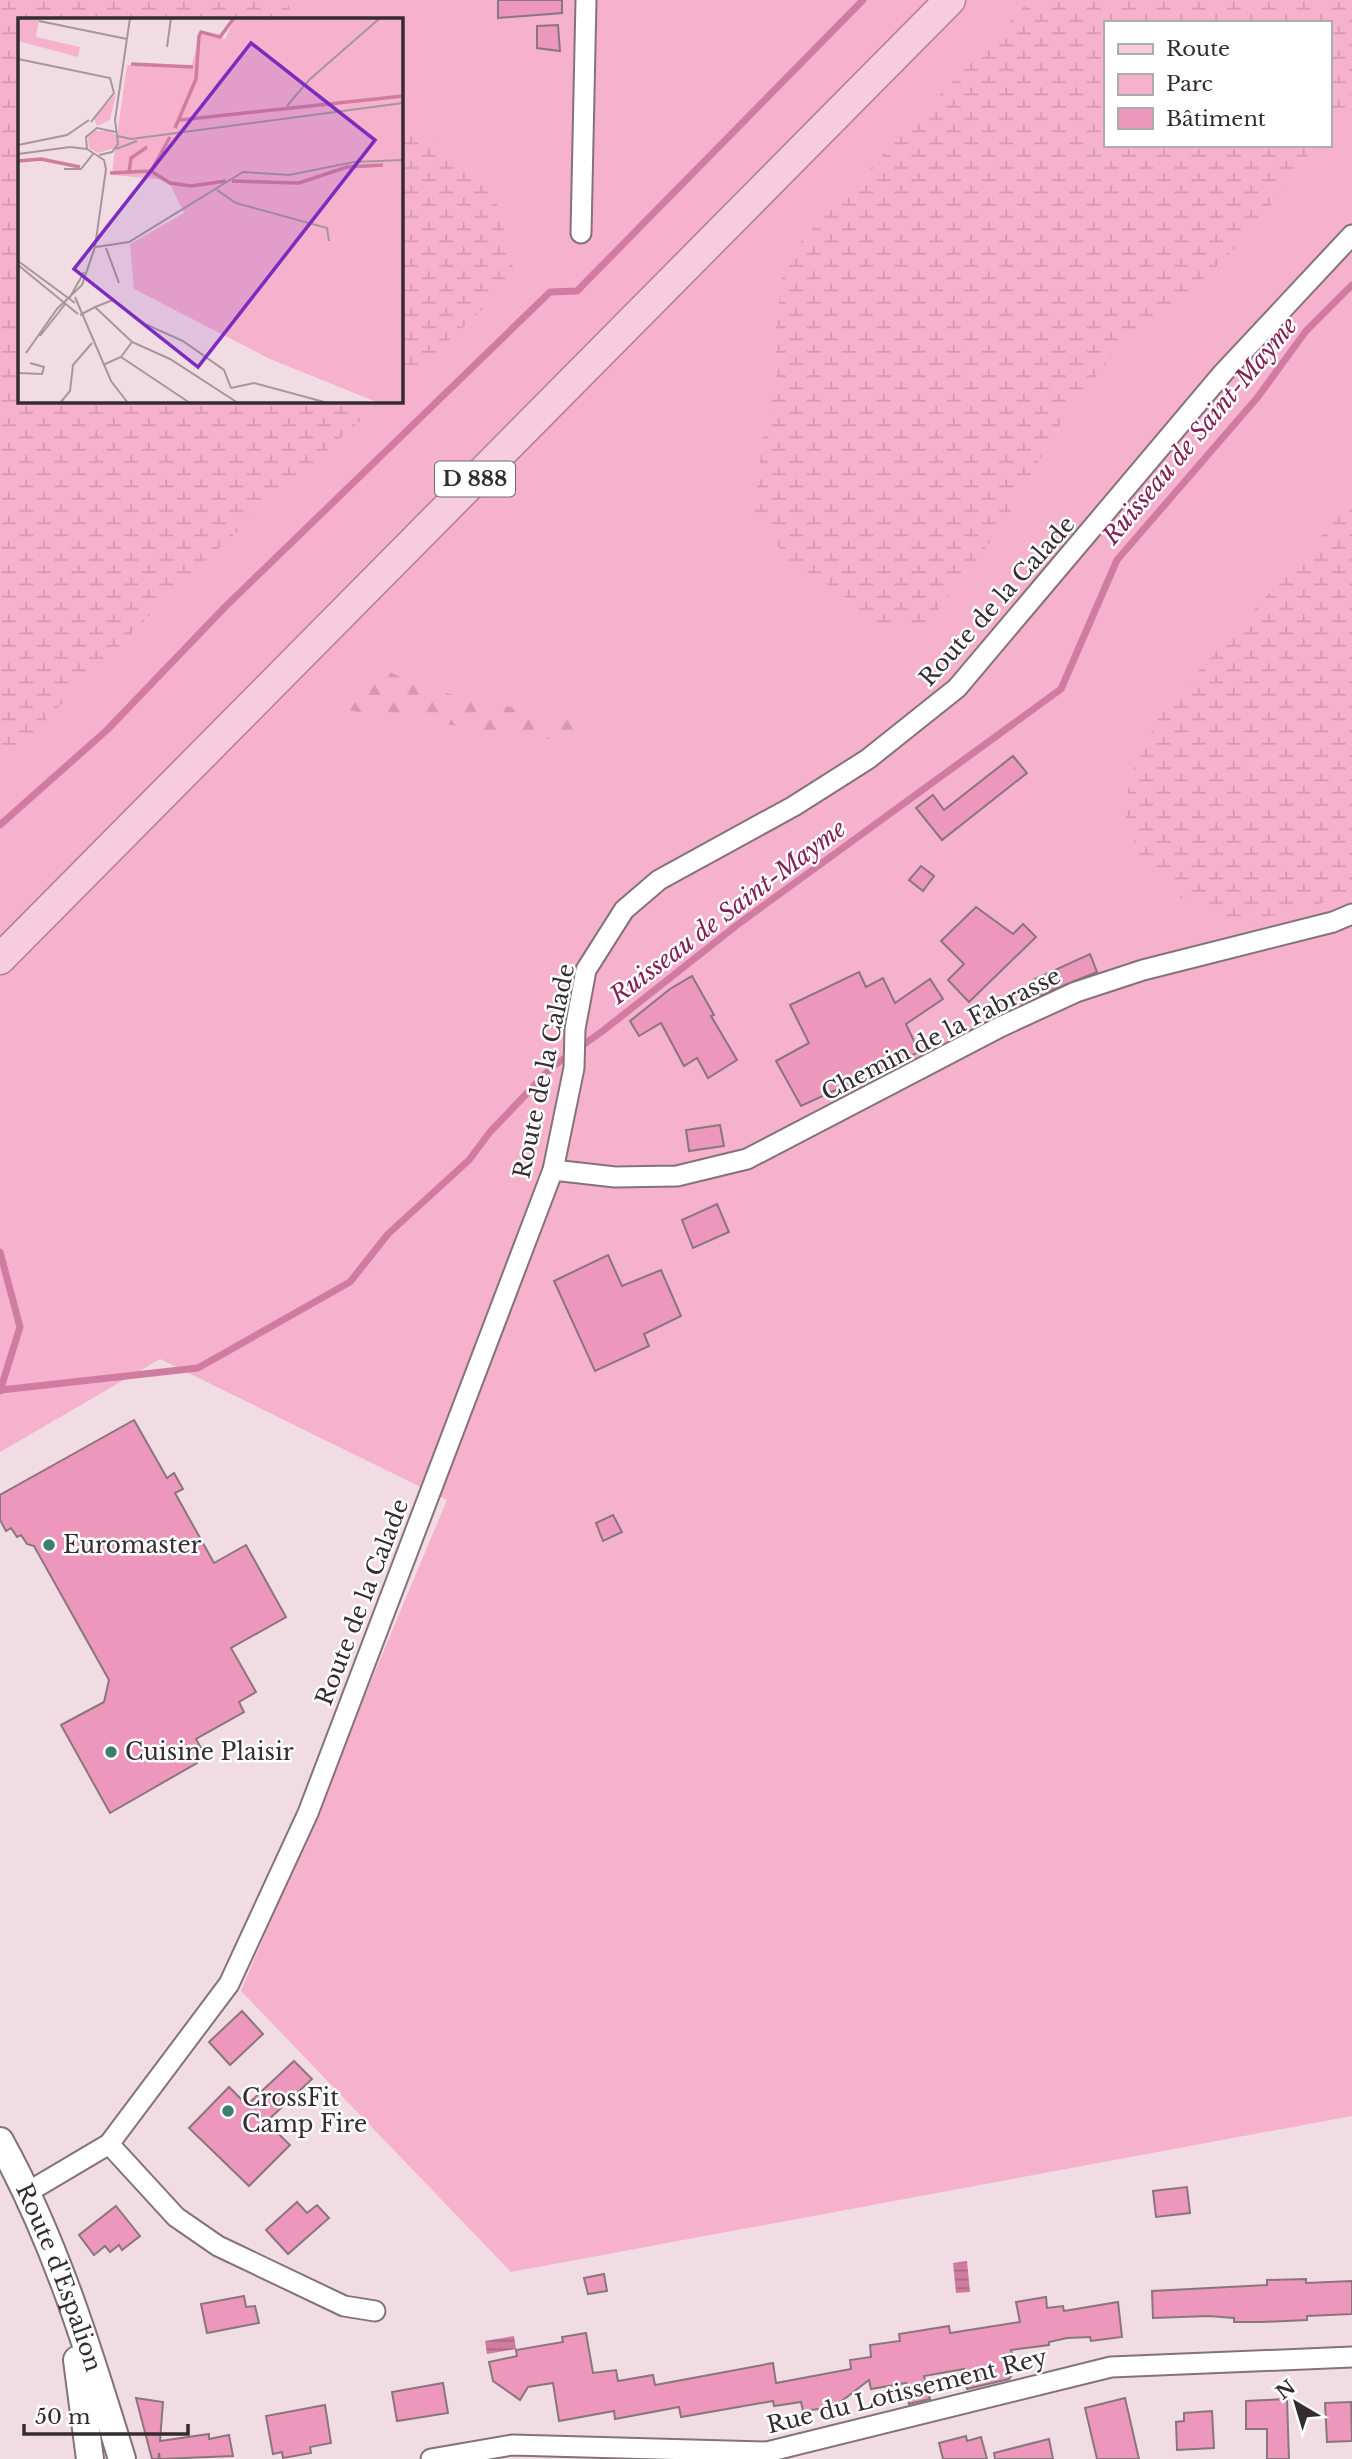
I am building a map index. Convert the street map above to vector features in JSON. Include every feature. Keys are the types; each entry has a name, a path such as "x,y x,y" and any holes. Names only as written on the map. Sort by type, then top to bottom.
{"main road":[{"name":"D 888","path":"0,959 950,0"},
{"name":"Route d'Espalion","path":"0,2141 28,2192 69,2299 122,2459"},
{"path":"69,2299 90,2457"}],"street":[{"path":"581,233 586,0"},
{"name":"Route de la Calade","path":"28,2192 108,2144 229,1984 308,1813 553,1170 573,1068 575,1029 586,970 624,910 659,880 794,806 868,759 957,688 1223,373 1352,235"},
{"name":"Chemin de la Fabrasse","path":"553,1170 615,1177 677,1177 747,1159 1000,1027 1076,992 1143,970 1352,915"},
{"path":"108,2144 176,2217 218,2246 344,2306 375,2311"},
{"name":"Rue du Lotissement Rey","path":"430,2459 512,2445 767,2452 1111,2367 1352,2357"}],"green space":[{"path":"0,0 1352,0 1352,2116 511,2272 241,1991 447,1500 160,1359 0,1452"},
{"path":"0,0 286,0 294,18 18,18 18,402 381,402 200,565 0,766"},
{"path":"1030,0 1352,0 1352,91 1345,107 1331,125 1331,21 1104,21 1104,147 1314,147 1247,237 1173,307 1119,348 1066,414 1000,529 927,624 880,628 837,590 789,561 754,513 764,429 777,376 776,327 784,259"},
{"path":"402,133 435,139 495,196 513,267 486,306 402,383"},
{"path":"1352,502 1352,892 1316,905 1230,926 1177,896 1140,860 1124,811 1132,772 1161,712"},
{"path":"376,665 422,688 576,721 576,743 332,708"}],"shaded area":[{"path":"967,2261 970,2292 956,2293 953,2263"},
{"path":"514,2336 516,2349 487,2354 485,2341"}],"building":[{"path":"498,0 562,0 562,13 498,18"},
{"path":"558,25 560,51 537,48 537,26"},
{"path":"1013,756 1027,773 942,840 916,808 933,795 944,810"},
{"path":"921,866 934,876 923,891 909,880"},
{"path":"976,907 1013,934 1023,924 1036,937 969,1002 948,980 964,964 941,941"},
{"path":"1090,954 1097,972 1040,995 1033,980"},
{"path":"859,972 866,987 883,978 895,1003 930,979 943,999 906,1024 919,1052 801,1106 776,1061 809,1043 790,1005"},
{"path":"692,976 714,1015 711,1016 737,1060 708,1078 697,1058 684,1066 661,1023 639,1036 630,1021 670,989"},
{"path":"720,1125 724,1146 689,1151 686,1130"},
{"path":"717,1204 729,1232 693,1248 682,1220"},
{"path":"608,1255 622,1286 661,1270 681,1316 644,1334 649,1346 595,1371 554,1281"},
{"path":"134,1420 167,1478 174,1473 183,1489 175,1493 214,1563 246,1545 286,1617 231,1648 256,1692 239,1702 244,1712 196,1739 205,1755 196,1760 197,1763 110,1813 61,1725 104,1702 109,1680 34,1546 27,1544 21,1535 17,1537 11,1528 6,1531 0,1520 0,1495"},
{"path":"613,1515 622,1532 603,1541 596,1523"},
{"path":"242,2011 263,2034 230,2065 209,2042"},
{"path":"294,2061 312,2079 266,2122 290,2145 249,2186 189,2128 229,2087 247,2105"},
{"path":"1187,2187 1190,2213 1156,2217 1153,2191"},
{"path":"297,2202 307,2213 317,2205 329,2218 288,2254 266,2230"},
{"path":"116,2206 140,2236 122,2250 119,2245 110,2252 105,2246 94,2255 79,2235"},
{"path":"604,2274 607,2291 588,2294 584,2278"},
{"path":"1306,2279 1306,2283 1352,2281 1352,2314 1262,2322 1234,2322 1234,2318 1209,2316 1153,2318 1152,2291 1267,2285 1267,2280"},
{"path":"244,2296 246,2307 255,2306 259,2323 207,2333 201,2304"},
{"path":"1046,2297 1047,2308 1063,2306 1064,2311 1118,2302 1122,2337 1091,2341 1090,2337 1067,2338 1049,2342 1049,2345 1011,2350 1016,2369 1009,2379 967,2389 964,2369 924,2376 930,2399 909,2404 906,2383 871,2389 869,2380 834,2407 803,2411 801,2402 774,2406 773,2401 681,2417 679,2407 615,2419 614,2411 559,2421 553,2383 528,2387 520,2400 493,2381 489,2362 517,2356 516,2350 563,2342 562,2337 586,2333 593,2373 616,2370 618,2381 653,2375 655,2385 773,2363 776,2383 851,2369 850,2360 871,2357 870,2345 900,2341 899,2334 949,2326 950,2333 1020,2322 1016,2302"},
{"path":"443,2383 448,2413 397,2421 392,2392"},
{"path":"136,2398 163,2402 160,2441 209,2434 209,2439 229,2435 233,2456 160,2459 159,2453 158,2459 152,2459"},
{"path":"1125,2398 1139,2459 1097,2459 1085,2408"},
{"path":"1287,2399 1289,2459 1267,2459 1267,2429 1246,2429 1246,2401"},
{"path":"1351,2402 1352,2441 1327,2442 1325,2403"},
{"path":"325,2405 331,2443 310,2447 311,2453 283,2458 282,2452 273,2454 266,2416"},
{"path":"1212,2411 1214,2448 1177,2450 1176,2422 1184,2421 1184,2413"},
{"path":"966,2436 967,2441 981,2437 987,2459 943,2459 939,2443"},
{"path":"1049,2439 1053,2459 995,2459 994,2453"}],"waterway":[{"path":"0,825 107,730 224,608 550,292 577,291 863,0"},
{"name":"Ruisseau de Saint-Mayme","path":"1,1390 198,1368 350,1282 388,1234 469,1160 490,1132 552,1067 604,1030 737,925 1061,689 1117,560 1257,398 1306,331 1352,285"},
{"path":"0,1252 20,1327 0,1391"}],"place":[{"name":"Euromaster","path":"49,1545"},
{"name":"Cuisine Plaisir","path":"111,1752"},
{"name":"CrossFit Camp Fire","path":"228,2111"}]}
